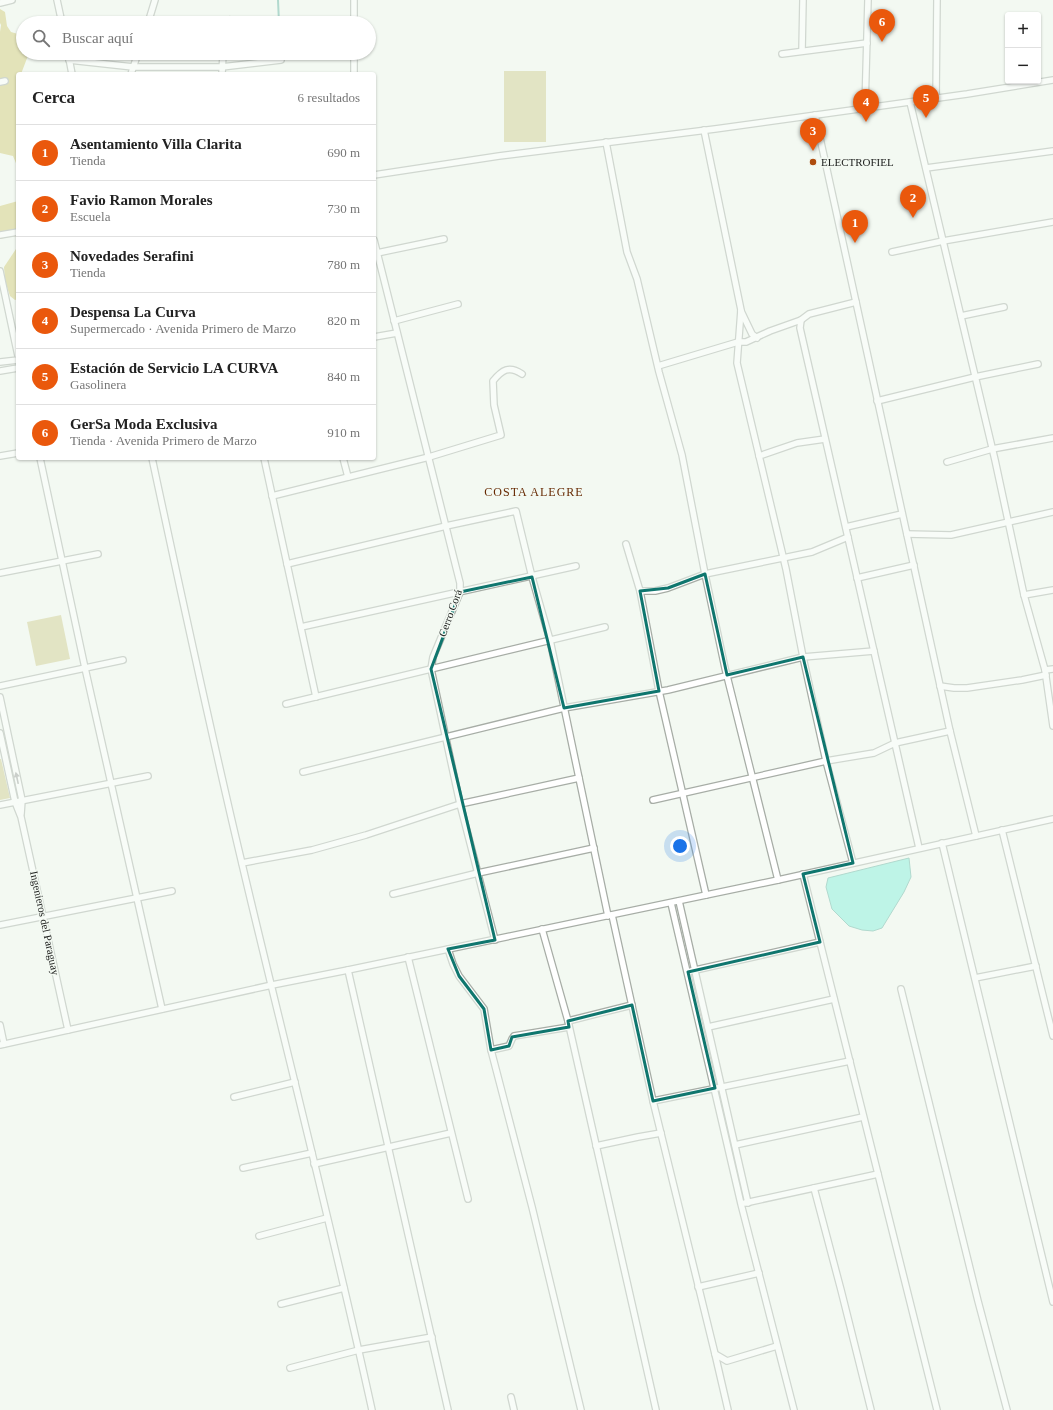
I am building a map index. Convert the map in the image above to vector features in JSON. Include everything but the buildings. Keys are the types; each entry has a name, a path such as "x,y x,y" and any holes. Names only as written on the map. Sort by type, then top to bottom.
{"street":[{"path":"0,3 12,0"},
{"path":"57,0 60,16"},
{"path":"150,16 155,0"},
{"path":"354,0 354,16"},
{"path":"802,51 803,0"},
{"path":"865,108 868,0"},
{"path":"936,98 937,0"},
{"path":"782,54 867,43"},
{"path":"72,72 69,60 133,67 222,66 281,60"},
{"path":"132,72 136,60"},
{"path":"222,60 222,72"},
{"path":"354,60 354,72"},
{"path":"376,175 499,156 910,102 1053,80"},
{"path":"910,102 992,449 1024,595 1045,672 1053,726"},
{"path":"815,115 950,731 976,836"},
{"path":"704,130 741,310 737,363 784,557 803,657 826,762 853,863"},
{"path":"606,142 627,252 637,279 658,366 682,455 705,574 727,675 778,880"},
{"path":"926,168 1053,150"},
{"path":"892,252 943,241 1053,222"},
{"path":"0,235 16,232"},
{"path":"377,253 444,239"},
{"name":"Cerro Corá","path":"376,249 460,583 460,592 434,657 431,669 460,804 495,940"},
{"path":"0,271 16,347"},
{"path":"658,366 738,342 746,342 770,331 801,320 809,314 856,302"},
{"path":"394,321 458,304"},
{"path":"961,316 1004,307"},
{"path":"741,310 752,334 757,338"},
{"path":"801,320 800,328 919,848"},
{"path":"376,337 397,332"},
{"path":"0,362 16,360"},
{"path":"877,401 975,377 1038,364"},
{"path":"0,371 16,368"},
{"path":"272,496 429,457 501,435 494,405 493,381 500,372 507,370 516,370 522,374"},
{"path":"947,462 992,449 1053,438"},
{"path":"759,456 797,443 825,439"},
{"path":"0,456 16,453"},
{"path":"40,460 85,668 162,1009"},
{"path":"152,460 189,635 372,1410"},
{"path":"264,460 316,697"},
{"path":"344,460 348,477"},
{"path":"287,564 516,511 532,577 550,640 594,848 632,1005 653,1101 728,1410"},
{"path":"907,534 951,535 1053,512"},
{"path":"846,527 902,514"},
{"path":"640,591 668,588 705,574 820,550 848,538"},
{"path":"626,544 640,591 659,691 706,895"},
{"path":"0,573 98,554"},
{"path":"300,627 532,577 576,566"},
{"path":"857,578 914,566"},
{"path":"1024,595 1053,590"},
{"path":"286,704 606,627"},
{"path":"302,772 564,708 659,691 803,657 874,651"},
{"path":"0,686 123,660"},
{"path":"940,686 967,688 1022,680 1053,668"},
{"name":"Ingenieros del Paraguay","path":"0,697 22,800 21,817"},
{"path":"653,800 874,753 895,743 950,731"},
{"name":"Ingenieros del Paraguay","path":"0,733 15,802 21,817 68,1030"},
{"path":"0,805 148,776"},
{"path":"242,863 312,850 366,835 460,804 579,778"},
{"path":"0,1025 2,1045 272,985 495,940 778,880 1053,818"},
{"path":"1002,830 1053,1036"},
{"path":"942,843 1053,1302"},
{"path":"393,894 478,873 594,848"},
{"path":"803,874 937,1410"},
{"path":"0,925 172,890"},
{"path":"679,901 735,1146 744,1204"},
{"path":"671,903 744,1204 759,1273 794,1410"},
{"path":"542,929 568,1024 656,1410"},
{"path":"688,972 820,942"},
{"path":"448,949 459,976 484,1009 491,1050 532,1207 580,1410"},
{"path":"408,957 468,1199"},
{"path":"975,978 1036,966"},
{"path":"348,970 448,1410"},
{"path":"901,989 978,1301 1007,1410"},
{"path":"708,1027 834,999"},
{"path":"491,1050 509,1046 514,1036 568,1024 632,1005"},
{"path":"653,1101 850,1061"},
{"path":"234,1097 295,1082"},
{"path":"735,1146 864,1117"},
{"path":"314,1164 451,1133"},
{"path":"596,1146 661,1133"},
{"path":"243,1168 312,1153"},
{"path":"744,1204 878,1174"},
{"path":"814,1188 871,1410"},
{"path":"259,1236 327,1218"},
{"path":"698,1287 759,1273"},
{"path":"281,1304 344,1288"},
{"path":"290,1368 358,1350 432,1337"},
{"path":"715,1354 727,1361 778,1346"},
{"path":"511,1397 514,1410"}],"highlighted area":[{"path":"705,574 727,675 803,657 853,863 803,874 820,942 688,972 715,1088 653,1101 632,1005 568,1021 569,1027 512,1037 509,1046 491,1050 484,1009 459,976 448,949 495,940 431,669 460,592 532,577 564,708 659,691 640,591 668,588"}],"shaded area":[{"path":"0,9 5,12 7,26 11,32 16,33 16,60 26,60 22,72 16,72 16,163 13,156 0,153"},
{"path":"504,71 546,71 546,142 504,142"},
{"path":"16,202 16,236 0,239 0,206"},
{"path":"16,249 16,300 10,296 5,281 4,267"},
{"path":"61,615 70,659 36,666 27,622"},
{"path":"0,759 10,798 0,800"},
{"path":"909,858 911,877 904,892 882,928 873,931 862,930 849,926 832,909 826,887 828,878"}],"waterway":[{"path":"278,0 279,16"}],"place":[{"name":"GerSa Moda Exclusiva","path":"882,42"},
{"name":"Estación de Servicio LA CURVA","path":"926,118"},
{"name":"Despensa La Curva","path":"866,122"},
{"name":"Novedades Serafini","path":"813,151"},
{"name":"ELECTROFIEL","path":"813,162"},
{"name":"Favio Ramon Morales","path":"913,218"},
{"name":"Asentamiento Villa Clarita","path":"855,243"}],"district":[{"name":"COSTA ALEGRE","path":"534,492"}]}
